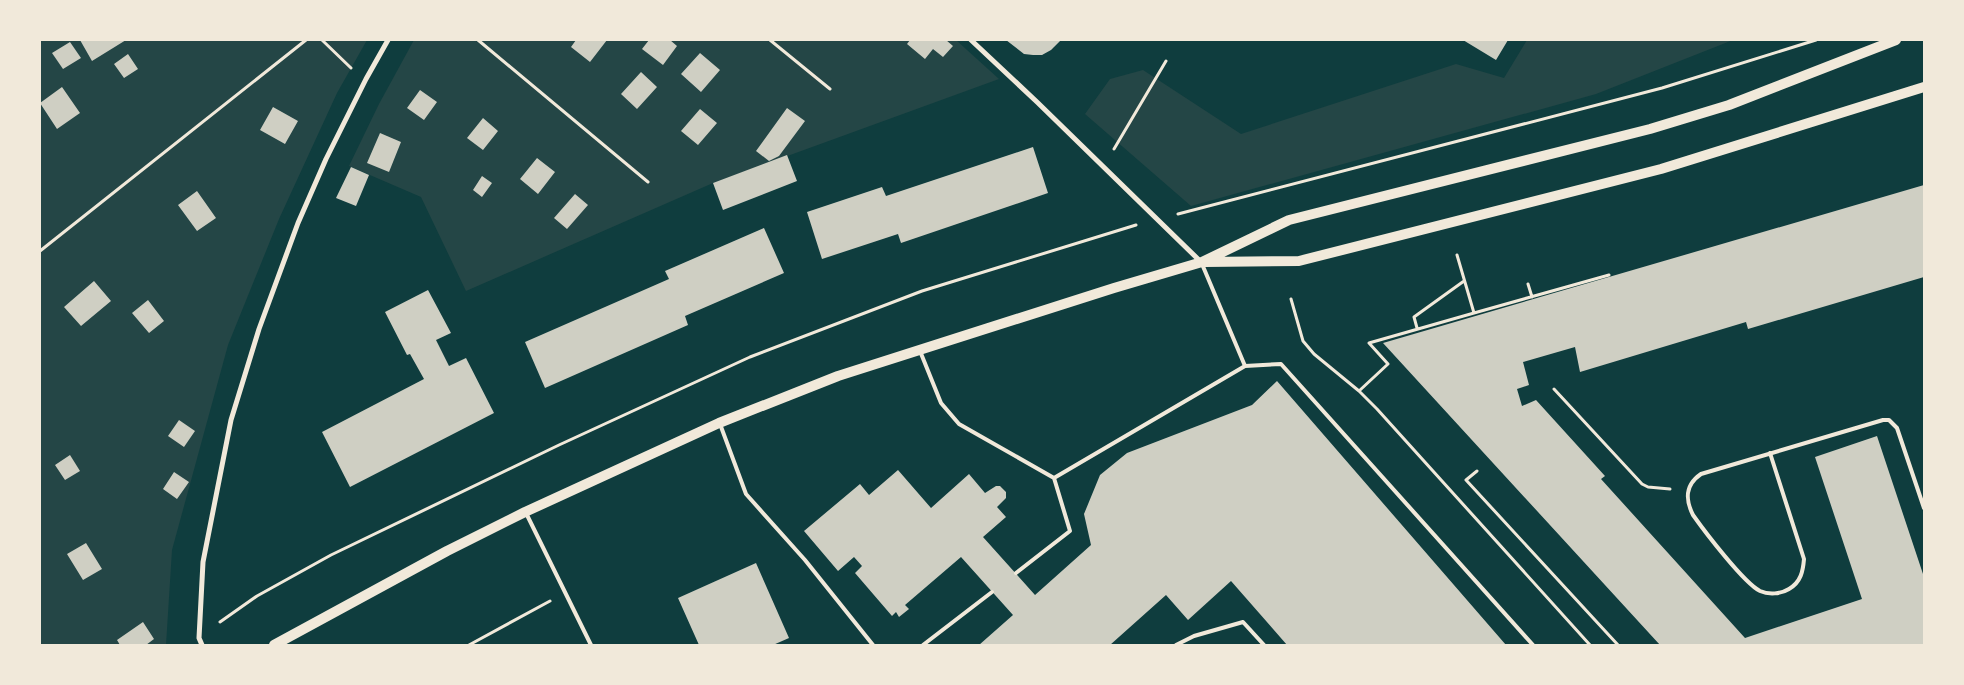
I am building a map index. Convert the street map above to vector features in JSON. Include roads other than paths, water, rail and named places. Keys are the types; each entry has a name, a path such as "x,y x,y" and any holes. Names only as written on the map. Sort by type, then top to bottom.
{"main road":[{"path":"274,645 447,550 525,512 720,423 838,376 919,349 1202,262 1289,220 1640,132 1711,111 1812,74 1896,40"},
{"path":"1202,262 1299,261 1661,169 1924,87"}],"street":[{"path":"202,645 198,638 203,562 230,420 259,329 298,223 322,168 366,79 388,40"},
{"path":"971,40 1202,262"}],"lane":[{"path":"1202,262 1245,366"},
{"path":"919,349 941,403 959,424 1054,478 1070,532 1016,573"},
{"path":"1054,478 1245,366 1281,364 1533,645"},
{"path":"1770,453 1804,559 1800,578 1794,586 1778,594 1762,592 1749,582 1693,515 1688,505 1688,490 1695,478 1701,474 1770,453 1883,420 1889,420 1897,428 1924,508"},
{"path":"720,423 746,494 805,560 873,645"},
{"path":"525,512 592,645"},
{"path":"923,645 992,592"},
{"path":"1176,645 1194,636 1243,622 1264,645"}]}
